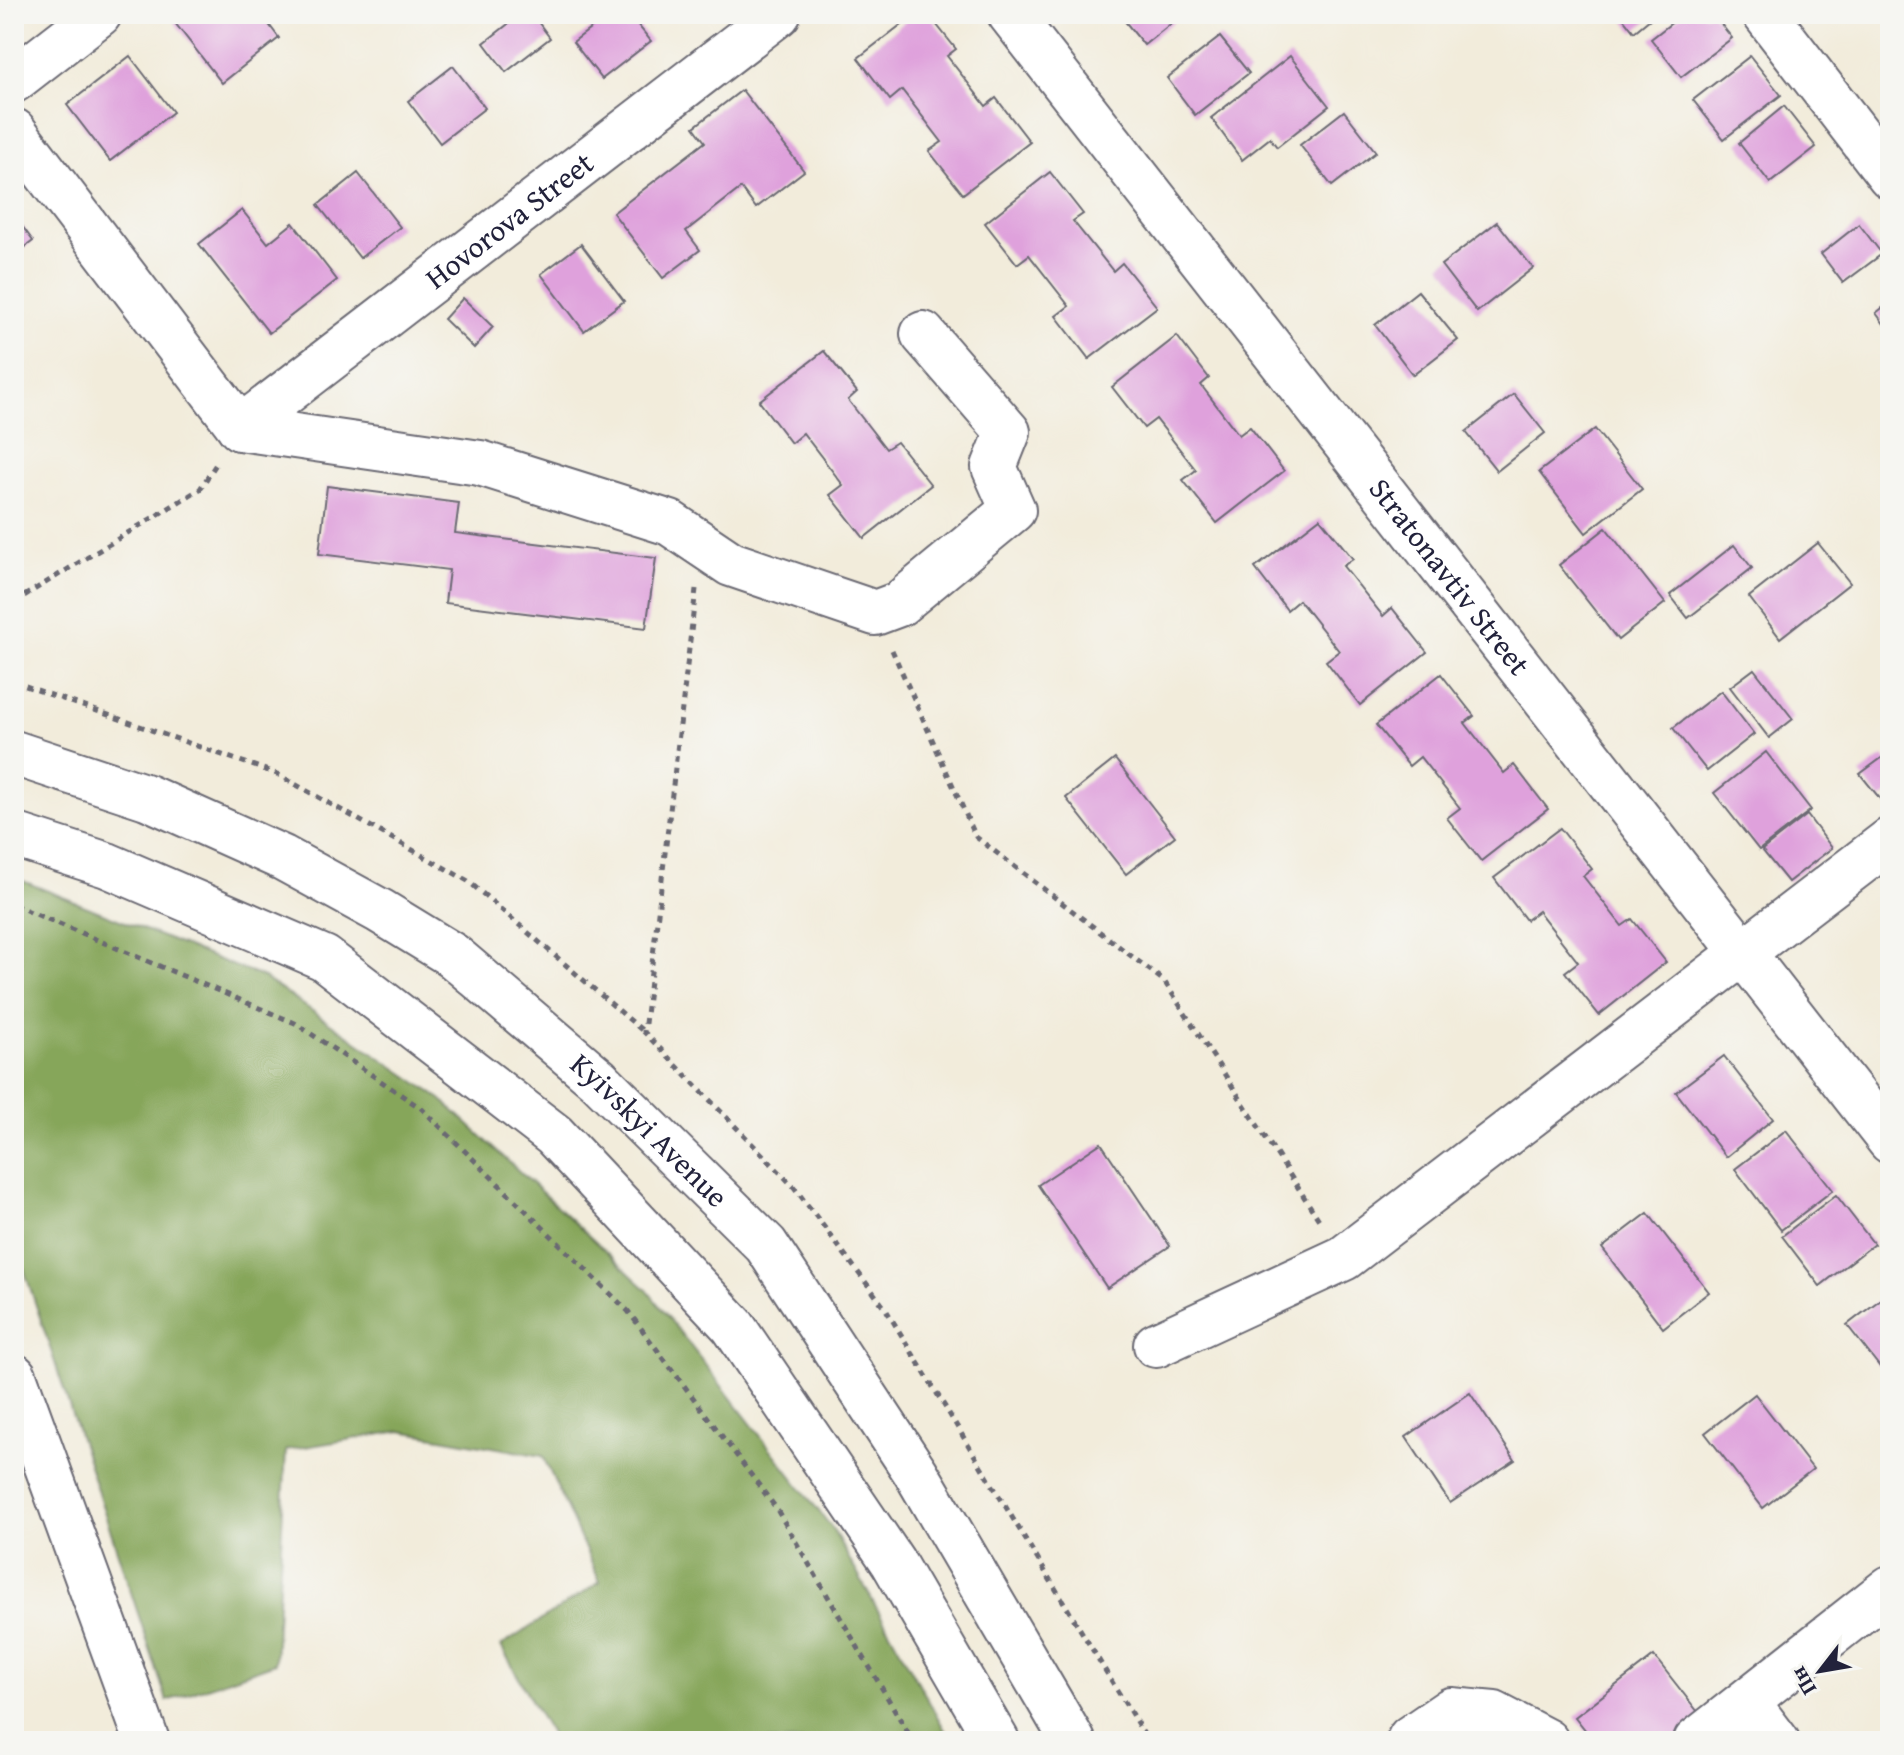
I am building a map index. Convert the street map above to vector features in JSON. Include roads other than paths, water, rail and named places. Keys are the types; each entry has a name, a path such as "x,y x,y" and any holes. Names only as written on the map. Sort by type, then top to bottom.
{"main road":[{"path":"14,80 99,14"},
{"name":"Hovorova Street","path":"240,428 778,14"},
{"name":"Stratonavtiv Street","path":"1010,14 1890,1141"},
{"path":"1765,14 1890,176"},
{"path":"14,131 240,428 480,463 670,523 731,564 875,613 899,604 1013,510 994,467 1008,432 923,334"},
{"name":"Kyivskyi Avenue","path":"14,753 147,797 283,858 380,911 452,955 598,1079 766,1245 916,1473 1073,1741"},
{"path":"14,835 107,865 324,958 554,1135 733,1326 893,1562 997,1741"},
{"path":"1156,1345 1344,1258 1890,840"},
{"path":"14,1376 147,1741"},
{"path":"1696,1741 1890,1588"},
{"path":"1748,1703 1777,1741"},
{"path":"1412,1741 1410,1738 1451,1710 1494,1714 1546,1741"}]}
